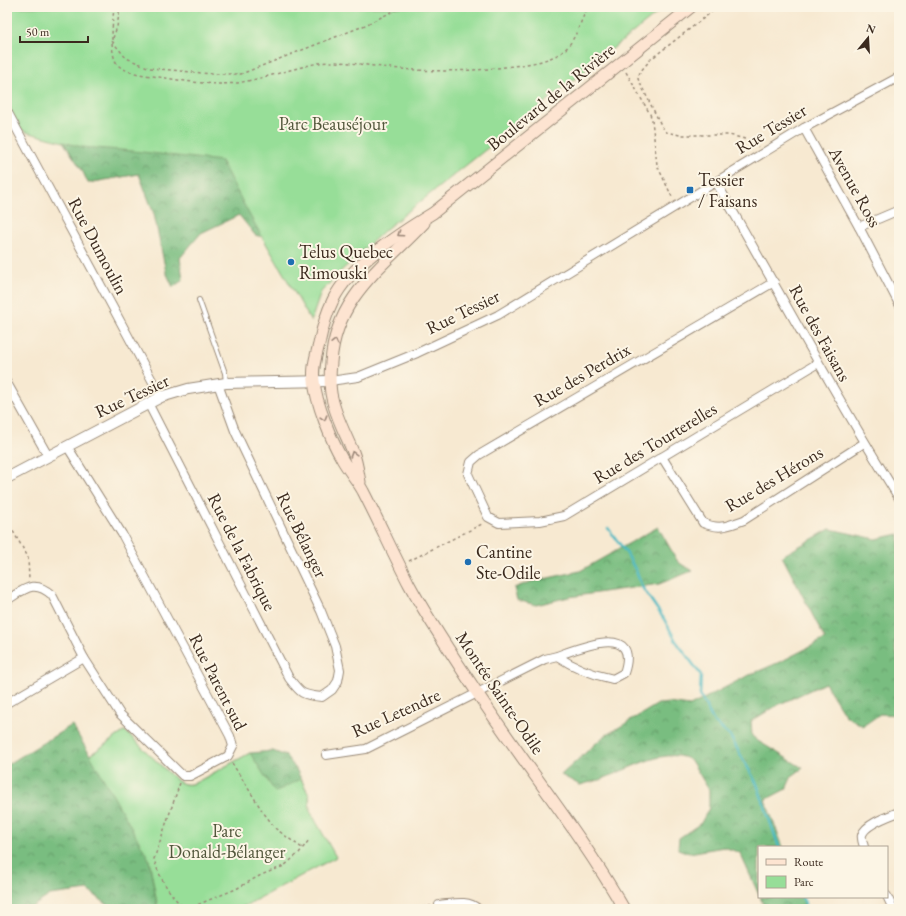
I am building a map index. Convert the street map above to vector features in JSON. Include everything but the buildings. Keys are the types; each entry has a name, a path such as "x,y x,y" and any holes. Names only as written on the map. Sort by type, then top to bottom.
{"main road":[{"name":"Boulevard de la Rivière","path":"314,381 315,363 326,316 333,298 357,269 397,235 433,213 691,7"},
{"name":"Boulevard de la Rivière","path":"330,381 332,355 336,334 345,312 353,298 370,275 405,244 433,213"},
{"name":"Montée Sainte-Odile","path":"314,381 325,424 342,459 362,489 410,586 442,640 477,693 566,819 610,884 624,909"},
{"name":"Montée Sainte-Odile","path":"330,381 331,397 354,454 362,489"}],"street":[{"name":"Rue Tessier","path":"7,478 161,397 188,389 222,384 330,381 358,377 498,316 804,128 899,77"},
{"name":"Rue Dumoulin","path":"7,111 161,397"},
{"name":"Avenue Ross","path":"804,128 859,227 899,304"},
{"name":"Rue des Faisans","path":"716,182 864,443 899,498"},
{"path":"859,227 899,210"},
{"name":"Rue des Perdrix","path":"496,521 488,517 468,474 471,462 479,455 774,282"},
{"name":"Rue des Tourterelles","path":"496,521 540,521 564,516 818,363"},
{"path":"7,383 48,456"},
{"name":"Rue Bélanger","path":"222,384 235,431 321,611 335,646 340,670 338,680 332,690 322,697"},
{"name":"Rue de la Fabrique","path":"148,403 289,678 300,693 309,696 322,697"},
{"name":"Rue des Hérons","path":"662,457 703,523 713,527 723,527 744,520 864,443"},
{"name":"Rue Parent sud","path":"67,446 122,534 230,736 233,746 228,756 190,776 183,776 120,714 84,658"},
{"path":"7,600 29,587 37,586 44,588 52,595 84,658 7,703"},
{"name":"Rue Letendre","path":"326,755 366,749 546,659 581,647 606,641 619,645 625,650 627,655 627,664 624,673 613,680 598,676 566,662 557,656"},
{"path":"864,846 862,836 864,829 899,812"},
{"path":"888,898 893,909"},
{"path":"439,905 466,903 478,909"}],"lane":[{"path":"199,300 225,373 222,384"}],"path":[{"path":"114,7 112,47 116,63 120,67 136,73 207,84 237,83 309,65 329,62 438,71 479,70 528,64 557,56 567,49 588,7"},
{"path":"112,41 117,27 120,7"},
{"path":"112,41 119,52 126,58 150,68 212,74 241,74 361,27 402,7"},
{"path":"718,7 651,59 640,72 638,79 664,131 680,135 720,134 739,137 755,144 763,153"},
{"path":"621,63 650,114 657,165 677,206"},
{"path":"7,521 28,557 29,587"},
{"path":"400,566 496,521"},
{"path":"228,756 263,812 276,829 302,848"},
{"path":"177,789 154,860 166,887 186,909 221,896 262,874 284,866 292,860 309,840"},
{"path":"399,909 439,905"}],"green space":[{"name":"Parc Beauséjour","path":"7,7 665,7 386,229 321,292 311,321 249,214 221,161 82,147 26,132 7,123"},
{"path":"77,119 223,162 266,238 255,235 239,215 201,233 180,258 183,280 173,287 166,272 154,214 139,174 88,183 82,170 56,131"},
{"path":"658,527 678,562 692,571 659,584 569,597 536,605 517,600 514,588 530,582 580,571"},
{"path":"830,529 876,539 899,534 899,628 897,629 895,647 899,663 899,715 880,714 863,726 845,715 825,683 778,705 751,721 752,736 803,768 792,776 786,789 765,800 783,846 758,846 758,893 740,853 724,847 689,853 678,849 679,838 701,823 709,808 709,790 692,762 684,757 673,756 650,760 601,780 580,785 561,775 603,737 658,704 669,703 690,706 745,677 782,661 825,639 782,556"},
{"path":"72,725 90,755 125,731 175,779 186,784 197,782 250,753 273,751 286,756 296,769 309,795 308,824 149,859 158,909 113,909 88,890 50,895 29,909 7,909 7,765"},
{"name":"Parc Donald-Bélanger","path":"125,731 175,779 183,784 197,782 250,753 275,792 301,779 309,795 310,811 336,857 239,909 158,909 149,859 90,755"},
{"path":"760,898 802,898 808,909 752,909 763,904"}],"waterway":[{"path":"608,528 627,554 642,587 664,619 676,641 701,675 700,695 714,722 730,736 757,784 779,846"},
{"path":"802,898 808,909"}],"place":[{"name":"Tessier / Faisans","path":"690,190"},
{"name":"Telus Quebec Rimouski","path":"291,262"},
{"name":"Cantine Ste-Odile","path":"468,562"}]}
